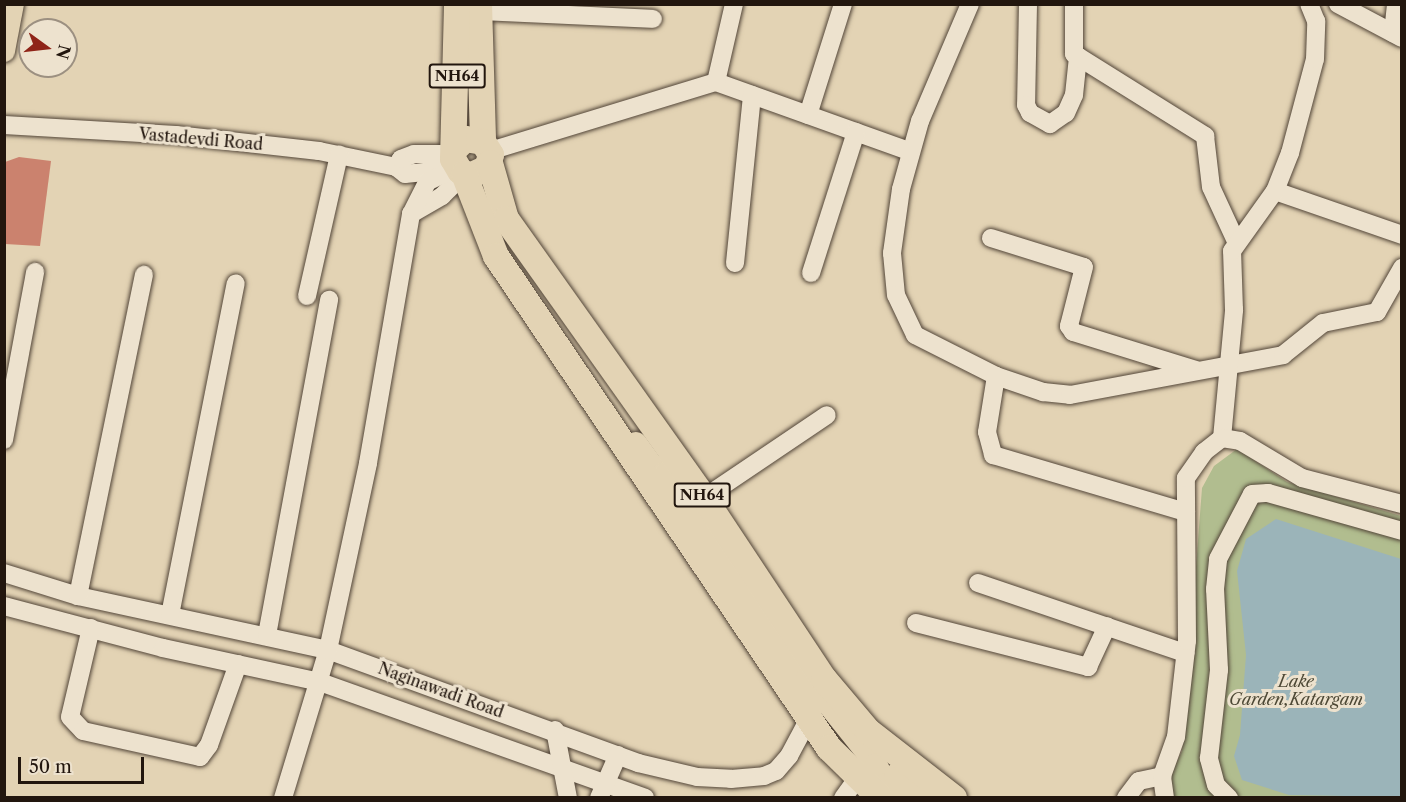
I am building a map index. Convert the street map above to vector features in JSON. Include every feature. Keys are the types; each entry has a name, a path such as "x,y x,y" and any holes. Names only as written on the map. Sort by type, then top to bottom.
{"highway":[{"name":"NH64","path":"472,7 495,221 496,256 820,701 866,768 880,798"},
{"name":"NH64","path":"472,7 457,161 495,221 704,498 820,701 829,748 866,768 954,798"},
{"path":"465,140 488,152 482,173 457,161 465,140"}],"main road":[{"path":"4,51 13,4"},
{"path":"495,221 652,465 665,472 820,701"},
{"path":"866,768 904,798"},
{"path":"866,768 926,798"}],"street":[{"path":"716,82 734,4"},
{"path":"808,116 843,4"},
{"path":"970,4 911,152 901,189 892,253 896,295 903,317 915,335 996,376 1043,392 1070,395 1283,355 1323,323 1377,312 1401,268"},
{"path":"1028,4 1026,105 1030,113 1050,124 1066,113 1074,95 1078,56"},
{"path":"1074,4 1072,46 1078,56 1201,130 1206,140 1211,188 1236,241"},
{"path":"1165,798 1162,776 1176,737 1185,653 1186,478 1204,452 1222,438 1231,365 1232,251 1236,241 1275,191 1290,153 1315,58 1316,21 1310,4"},
{"path":"1338,4 1397,35 1396,4"},
{"path":"472,7 653,19"},
{"path":"488,152 716,82 911,152"},
{"path":"735,263 752,95"},
{"name":"Vastadevdi Road","path":"4,125 176,135 339,155 396,167 405,174 457,161"},
{"path":"811,273 856,132"},
{"path":"307,296 339,155"},
{"path":"283,798 328,650 368,463 411,214 442,196 457,161"},
{"path":"1275,191 1401,235"},
{"path":"991,238 1084,267 1071,331 1196,370"},
{"path":"4,440 35,272"},
{"path":"78,596 144,275"},
{"path":"170,615 236,282"},
{"path":"267,635 329,300"},
{"path":"996,376 987,432 993,455 1186,512"},
{"path":"704,498 827,415"},
{"path":"1222,438 1240,441 1302,478 1401,504"},
{"path":"1229,798 1216,785 1209,758 1219,670 1215,589 1218,559 1252,494 1268,494 1401,531"},
{"name":"Naginawadi Road","path":"4,573 78,596 328,650 555,730 618,755 697,777 764,776 776,771 789,756 820,701"},
{"path":"978,583 1185,653"},
{"name":"Naginawadi Road","path":"4,606 320,682 563,770 602,792 645,798"},
{"path":"916,623 1088,667 1107,626"},
{"path":"91,628 70,717 83,731 200,757 209,746 238,664"},
{"path":"555,730 568,798"},
{"path":"602,792 618,755"},
{"path":"1126,798 1139,781 1162,776"}],"green space":[{"name":"Lake Garden,Katargam","path":"1237,449 1287,482 1401,516 1401,797 1159,798 1182,751 1202,488 1214,466"}],"water":[{"name":"Lake Garden,Katargam","path":"1276,519 1401,559 1401,797 1289,795 1242,780 1234,756 1240,735 1246,655 1237,571 1246,539"}],"building":[{"path":"19,157 51,161 40,246 5,244 5,162"}]}
